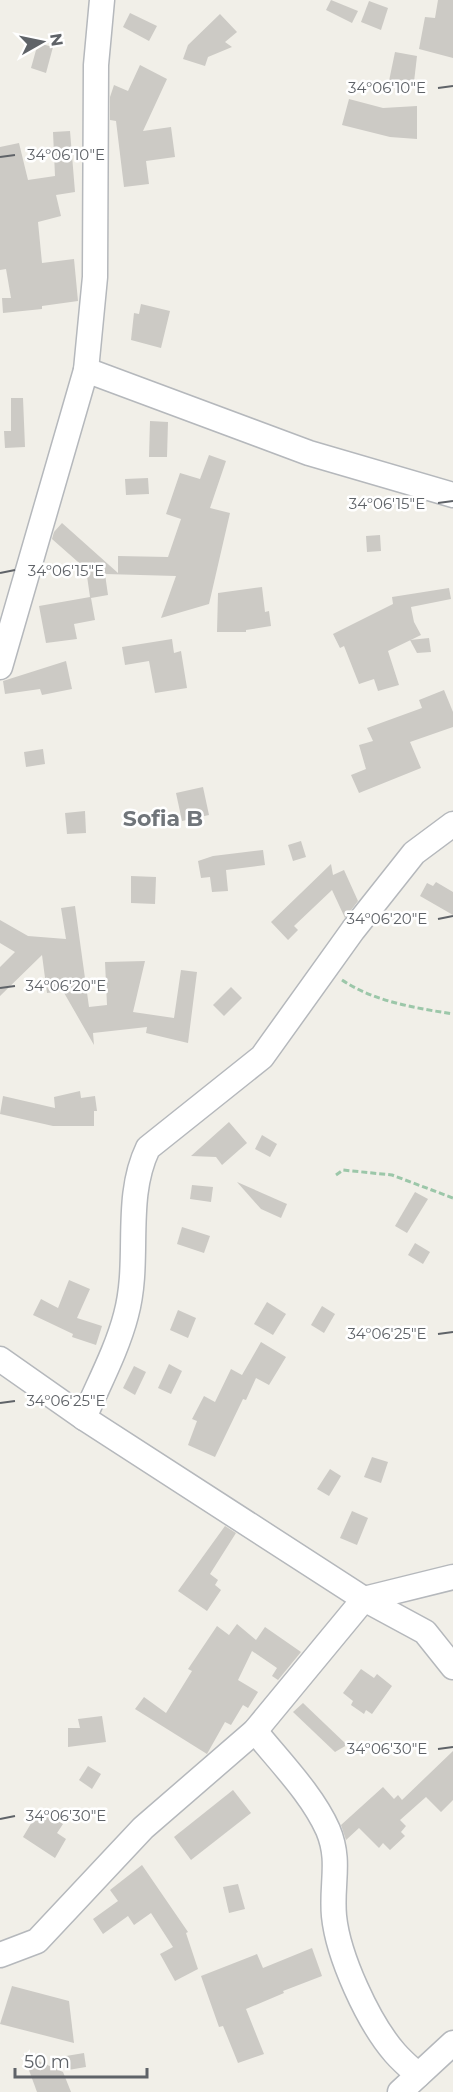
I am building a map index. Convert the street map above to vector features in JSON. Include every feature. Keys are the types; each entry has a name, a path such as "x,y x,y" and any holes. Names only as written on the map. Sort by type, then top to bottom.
{"street":[{"path":"0,667 86,370 95,277 96,65 102,0"},
{"path":"86,370 309,453 453,495"},
{"path":"84,1418 126,1316 133,1276 135,1191 138,1169 148,1148 262,1057 414,853 453,824"},
{"path":"0,1359 84,1418 364,1599 424,1632 453,1668"},
{"path":"0,1955 37,1941 142,1828 255,1731 364,1599 453,1577"},
{"path":"255,1731 304,1793 327,1828 336,1856 334,1914 339,1942 380,2033 395,2053 418,2075"},
{"path":"400,2092 453,2043"}],"path":[{"path":"326,969 353,987 405,1006 453,1014"},
{"path":"336,1175 343,1170 392,1175 453,1198"}],"building":[{"path":"331,0 358,11 352,23 326,10"},
{"path":"438,0 453,0 453,58 419,49 425,17 435,18"},
{"path":"369,1 388,8 381,30 361,22"},
{"path":"130,13 157,26 149,41 123,27"},
{"path":"220,14 237,32 225,42 232,47 208,57 205,66 183,59 188,45"},
{"path":"38,43 53,47 46,73 31,68"},
{"path":"395,52 417,56 414,82 389,81"},
{"path":"140,65 167,79 143,131 171,127 175,157 146,161 149,184 124,187 116,121 110,120 110,97 114,85 128,91"},
{"path":"349,99 383,108 417,106 417,139 390,137 342,125"},
{"path":"70,131 75,192 56,195 61,216 38,222 42,263 74,259 78,301 42,306 42,309 3,313 2,298 11,298 6,269 0,270 0,147 19,143 28,180 55,176 53,132"},
{"path":"141,304 170,311 161,348 131,340 134,313 139,314"},
{"path":"11,398 23,398 25,447 5,448 4,431 11,431"},
{"path":"150,421 168,422 167,457 149,457"},
{"path":"209,455 226,461 210,508 230,513 209,604 161,618 176,576 105,574 108,595 91,598 95,620 74,624 77,639 46,643 39,606 90,597 86,569 52,539 54,532 62,523 118,573 118,556 168,557 181,519 166,514 180,473 200,479"},
{"path":"148,478 149,494 126,495 125,479"},
{"path":"380,535 381,551 367,552 366,536"},
{"path":"262,587 265,612 269,611 271,626 246,630 246,632 217,632 218,593"},
{"path":"449,588 451,599 411,607 414,622 421,635 388,651 399,685 378,691 374,679 359,684 344,646 340,648 333,634 393,604 392,597"},
{"path":"429,638 431,652 417,653 410,640"},
{"path":"172,639 174,653 181,651 187,688 155,693 149,661 125,665 122,647"},
{"path":"66,661 72,689 42,695 40,689 5,694 3,681"},
{"path":"444,690 453,712 453,727 410,742 421,768 359,793 351,775 366,769 359,745 373,741 367,728 422,708 419,700"},
{"path":"43,749 45,764 26,767 24,752"},
{"path":"203,787 209,815 182,821 176,793"},
{"path":"85,811 86,833 67,834 65,813"},
{"path":"301,841 306,857 293,861 288,845"},
{"path":"263,850 265,865 226,870 228,891 212,892 210,877 201,878 198,861 213,856"},
{"path":"331,864 333,875 344,870 358,901 345,918 332,890 294,926 298,930 288,940 271,922"},
{"path":"131,876 156,877 155,904 131,903"},
{"path":"436,882 453,892 453,915 420,896 427,883 433,886"},
{"path":"75,906 89,1007 107,1005 105,962 145,961 133,1012 174,1018 181,970 197,972 188,1043 146,1033 147,1027 93,1033 94,1045 63,991 47,993 42,955 0,996 0,967 15,952 0,943 0,920 28,936 66,939 61,908"},
{"path":"231,987 242,998 224,1016 213,1005"},
{"path":"80,1091 81,1098 95,1096 97,1111 94,1111 94,1126 53,1126 0,1114 3,1096 55,1108 54,1097"},
{"path":"229,1122 247,1143 222,1165 216,1157 191,1156"},
{"path":"262,1135 277,1144 270,1157 255,1149"},
{"path":"237,1182 287,1204 281,1218 261,1209"},
{"path":"192,1185 213,1187 211,1202 190,1199"},
{"path":"415,1192 428,1199 407,1233 395,1226"},
{"path":"182,1227 210,1236 204,1253 177,1244"},
{"path":"415,1243 430,1252 423,1264 408,1255"},
{"path":"69,1280 90,1289 77,1318 102,1326 96,1345 72,1337 73,1334 33,1315 41,1299 58,1308"},
{"path":"267,1302 286,1314 273,1335 254,1324"},
{"path":"322,1306 335,1314 324,1333 311,1325"},
{"path":"178,1310 196,1318 188,1338 170,1330"},
{"path":"261,1342 286,1357 269,1385 256,1378 246,1400 243,1399 215,1457 188,1445 197,1421 192,1419 204,1396 215,1402 231,1369 242,1375"},
{"path":"169,1364 182,1371 171,1394 158,1388"},
{"path":"134,1366 146,1372 135,1395 123,1388"},
{"path":"372,1457 388,1462 381,1483 364,1477"},
{"path":"330,1469 341,1476 329,1496 317,1489"},
{"path":"352,1511 368,1518 357,1545 340,1538"},
{"path":"225,1526 236,1533 210,1574 218,1580 215,1585 221,1590 207,1611 178,1591"},
{"path":"237,1624 256,1640 265,1627 301,1652 278,1680 272,1676 277,1668 252,1651 238,1680 258,1692 248,1708 243,1705 231,1725 225,1722 207,1754 135,1709 144,1697 166,1713 192,1671 188,1669 217,1626 229,1635"},
{"path":"361,1669 374,1678 377,1674 392,1686 372,1714 366,1710 364,1714 351,1705 353,1701 343,1693"},
{"path":"303,1703 347,1745 335,1752 293,1712"},
{"path":"102,1716 106,1742 68,1747 68,1728 80,1728 78,1719"},
{"path":"453,1751 453,1800 441,1812 426,1797 400,1820 406,1826 401,1832 405,1836 390,1850 383,1843 379,1848 359,1828 346,1840 341,1825 383,1787 394,1799 398,1795 402,1800"},
{"path":"88,1766 101,1774 92,1789 79,1780"},
{"path":"233,1790 251,1813 191,1860 174,1837"},
{"path":"39,1810 63,1824 57,1833 66,1839 55,1858 23,1837"},
{"path":"142,1865 188,1932 186,1933 198,1969 175,1981 160,1954 173,1947 151,1913 134,1925 128,1916 103,1934 93,1919 118,1901 110,1890"},
{"path":"238,1884 245,1909 229,1913 223,1887"},
{"path":"312,1948 322,1976 246,2009 264,2054 238,2063 223,2026 219,2027 201,1976 257,1954 263,1968"},
{"path":"12,1986 69,2001 74,2043 0,2024"},
{"path":"84,2053 86,2067 68,2070 66,2056"},
{"path":"23,2054 63,2072 71,2092 37,2092"}],"district":[{"name":"Sofia B","path":"163,818"}]}
